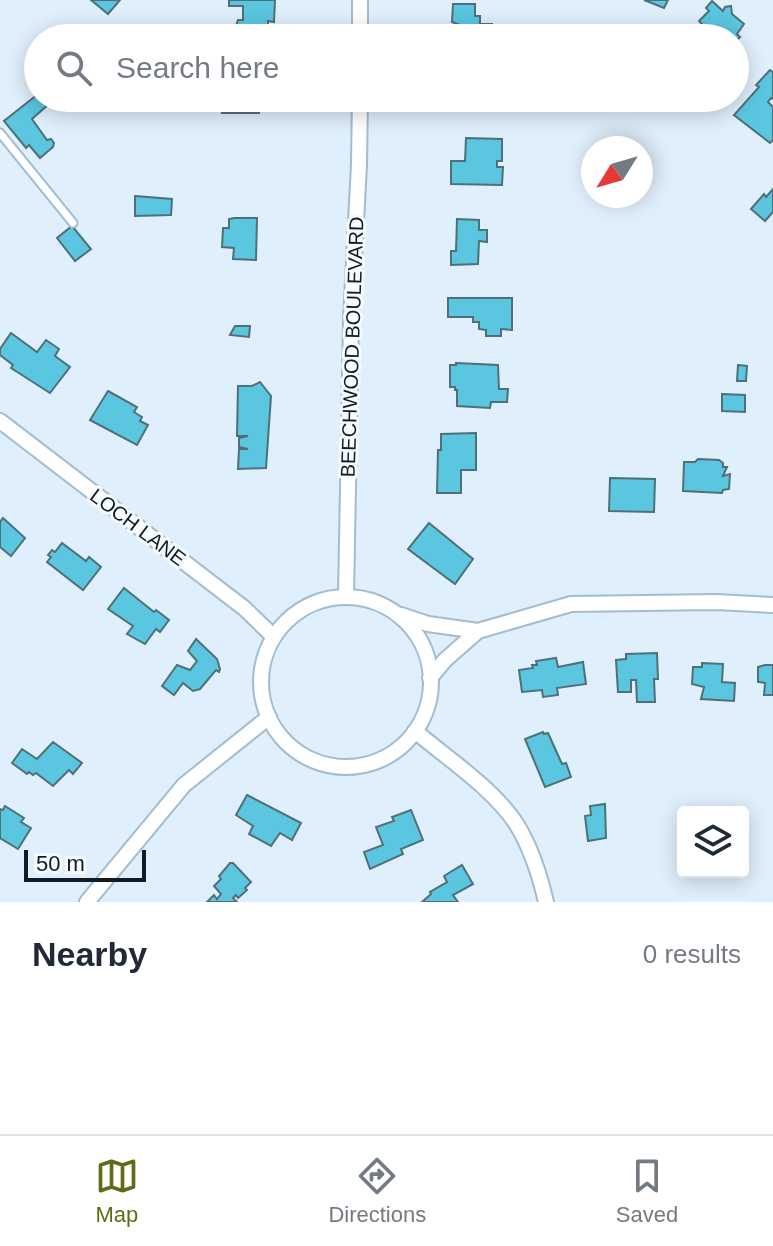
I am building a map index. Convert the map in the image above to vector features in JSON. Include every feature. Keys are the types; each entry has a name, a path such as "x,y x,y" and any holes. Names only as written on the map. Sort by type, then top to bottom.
{"street":[{"path":"360,0 360,24"},
{"name":"BEECHWOOD BOULEVARD","path":"346,597 351,319 360,112"},
{"name":"LOCH LANE","path":"0,421 244,608 274,637"},
{"path":"396,613 416,634 426,654 430,678 428,703 415,731 388,756 376,762 348,767 313,760 292,748 269,717 262,698 261,678 268,648 284,624 303,608 322,600 346,597 364,599 428,624 478,631 571,604 716,602 773,605"},
{"path":"430,678 478,631"},
{"path":"87,902 184,785 269,717"},
{"path":"415,731 491,796 516,824 540,878 546,902"}],"lane":[{"path":"0,133 73,223"}],"building":[{"path":"91,0 120,0 108,14"},
{"path":"229,0 275,0 274,22 237,24 238,20 243,20 243,6 229,6"},
{"path":"644,0 668,0 664,8"},
{"path":"712,1 723,11 731,6 732,14 744,24 702,24 699,21 709,11 706,8"},
{"path":"453,4 475,4 475,16 480,16 480,24 452,22"},
{"path":"770,70 773,72 773,99 768,102 773,107 773,140 770,143 734,115 737,112 749,112 749,98 759,87 756,85"},
{"path":"24,105 24,112 40,112 32,119 47,140 51,139 54,143 53,147 40,158 29,145 26,148 4,121"},
{"path":"466,138 502,139 502,161 497,161 497,167 503,167 502,185 451,184 451,161 465,161"},
{"path":"773,189 773,212 765,221 751,209"},
{"path":"135,196 172,199 171,215 135,216"},
{"path":"257,218 256,260 233,259 234,248 222,247 223,228 229,228 229,219"},
{"path":"457,219 479,220 479,230 487,230 487,242 479,241 478,264 451,265 451,251 456,251"},
{"path":"72,226 91,249 75,261 57,238"},
{"path":"448,298 512,298 512,330 501,329 501,336 486,336 486,330 479,329 479,322 473,322 473,317 448,317"},
{"path":"235,326 250,326 249,337 230,335"},
{"path":"11,333 37,352 46,340 59,349 55,356 70,367 50,393 11,368 13,365 0,355 0,349"},
{"path":"450,365 498,365 499,389 508,389 507,402 491,402 490,408 457,406 457,390 450,387"},
{"path":"738,365 747,366 746,381 737,381"},
{"path":"260,382 271,396 266,468 238,469 239,449 248,449 239,447 239,438 248,436 237,436 238,386 252,386"},
{"path":"108,391 137,407 134,412 142,417 140,421 148,425 137,445 90,420"},
{"path":"722,394 745,395 745,412 722,411"},
{"path":"476,433 476,470 461,470 461,493 437,493 441,434"},
{"path":"698,459 723,463 723,467 727,467 723,476 730,474 729,489 722,493 683,491 684,462"},
{"path":"610,478 655,479 654,512 609,511"},
{"path":"3,518 25,538 11,556 0,547 0,522"},
{"path":"429,523 473,559 455,584 408,549"},
{"path":"62,543 86,561 89,557 101,567 83,590 47,562 51,557 48,555"},
{"path":"124,588 169,620 160,632 156,629 145,644 127,634 133,626 108,609"},
{"path":"196,639 217,659 219,672 216,670 200,689 193,691 183,683 174,695 162,686 177,665 190,670 197,661 188,651"},
{"path":"657,653 655,702 637,702 636,680 631,680 631,692 618,692 616,660 626,659 626,654"},
{"path":"556,658 558,667 583,662 586,684 557,688 558,695 543,697 542,690 522,692 519,670 533,668 532,665 537,665 536,661"},
{"path":"702,663 723,664 722,682 735,683 734,701 701,699 704,687 692,684 693,667 702,667"},
{"path":"773,665 773,695 764,695 765,683 758,682 758,667"},
{"path":"548,733 571,777 545,787 525,739"},
{"path":"53,742 82,763 73,774 69,770 53,786 36,773 27,774 12,763 22,749 37,759"},
{"path":"247,795 301,823 292,840 280,833 271,846 249,834 253,826 236,815"},
{"path":"605,804 606,838 588,841 585,816 591,815 590,806"},
{"path":"5,806 24,818 21,822 31,828 18,849 0,838 0,809 3,810"},
{"path":"411,810 423,840 401,849 403,854 370,869 364,852 383,845 376,827 394,821 392,817"},
{"path":"230,863 251,882 245,888 247,890 238,898 236,895 233,898 237,902 207,902 214,895 217,899 221,894 214,886"},
{"path":"462,865 473,884 453,895 458,902 422,902 430,892 447,882 444,876"}]}
